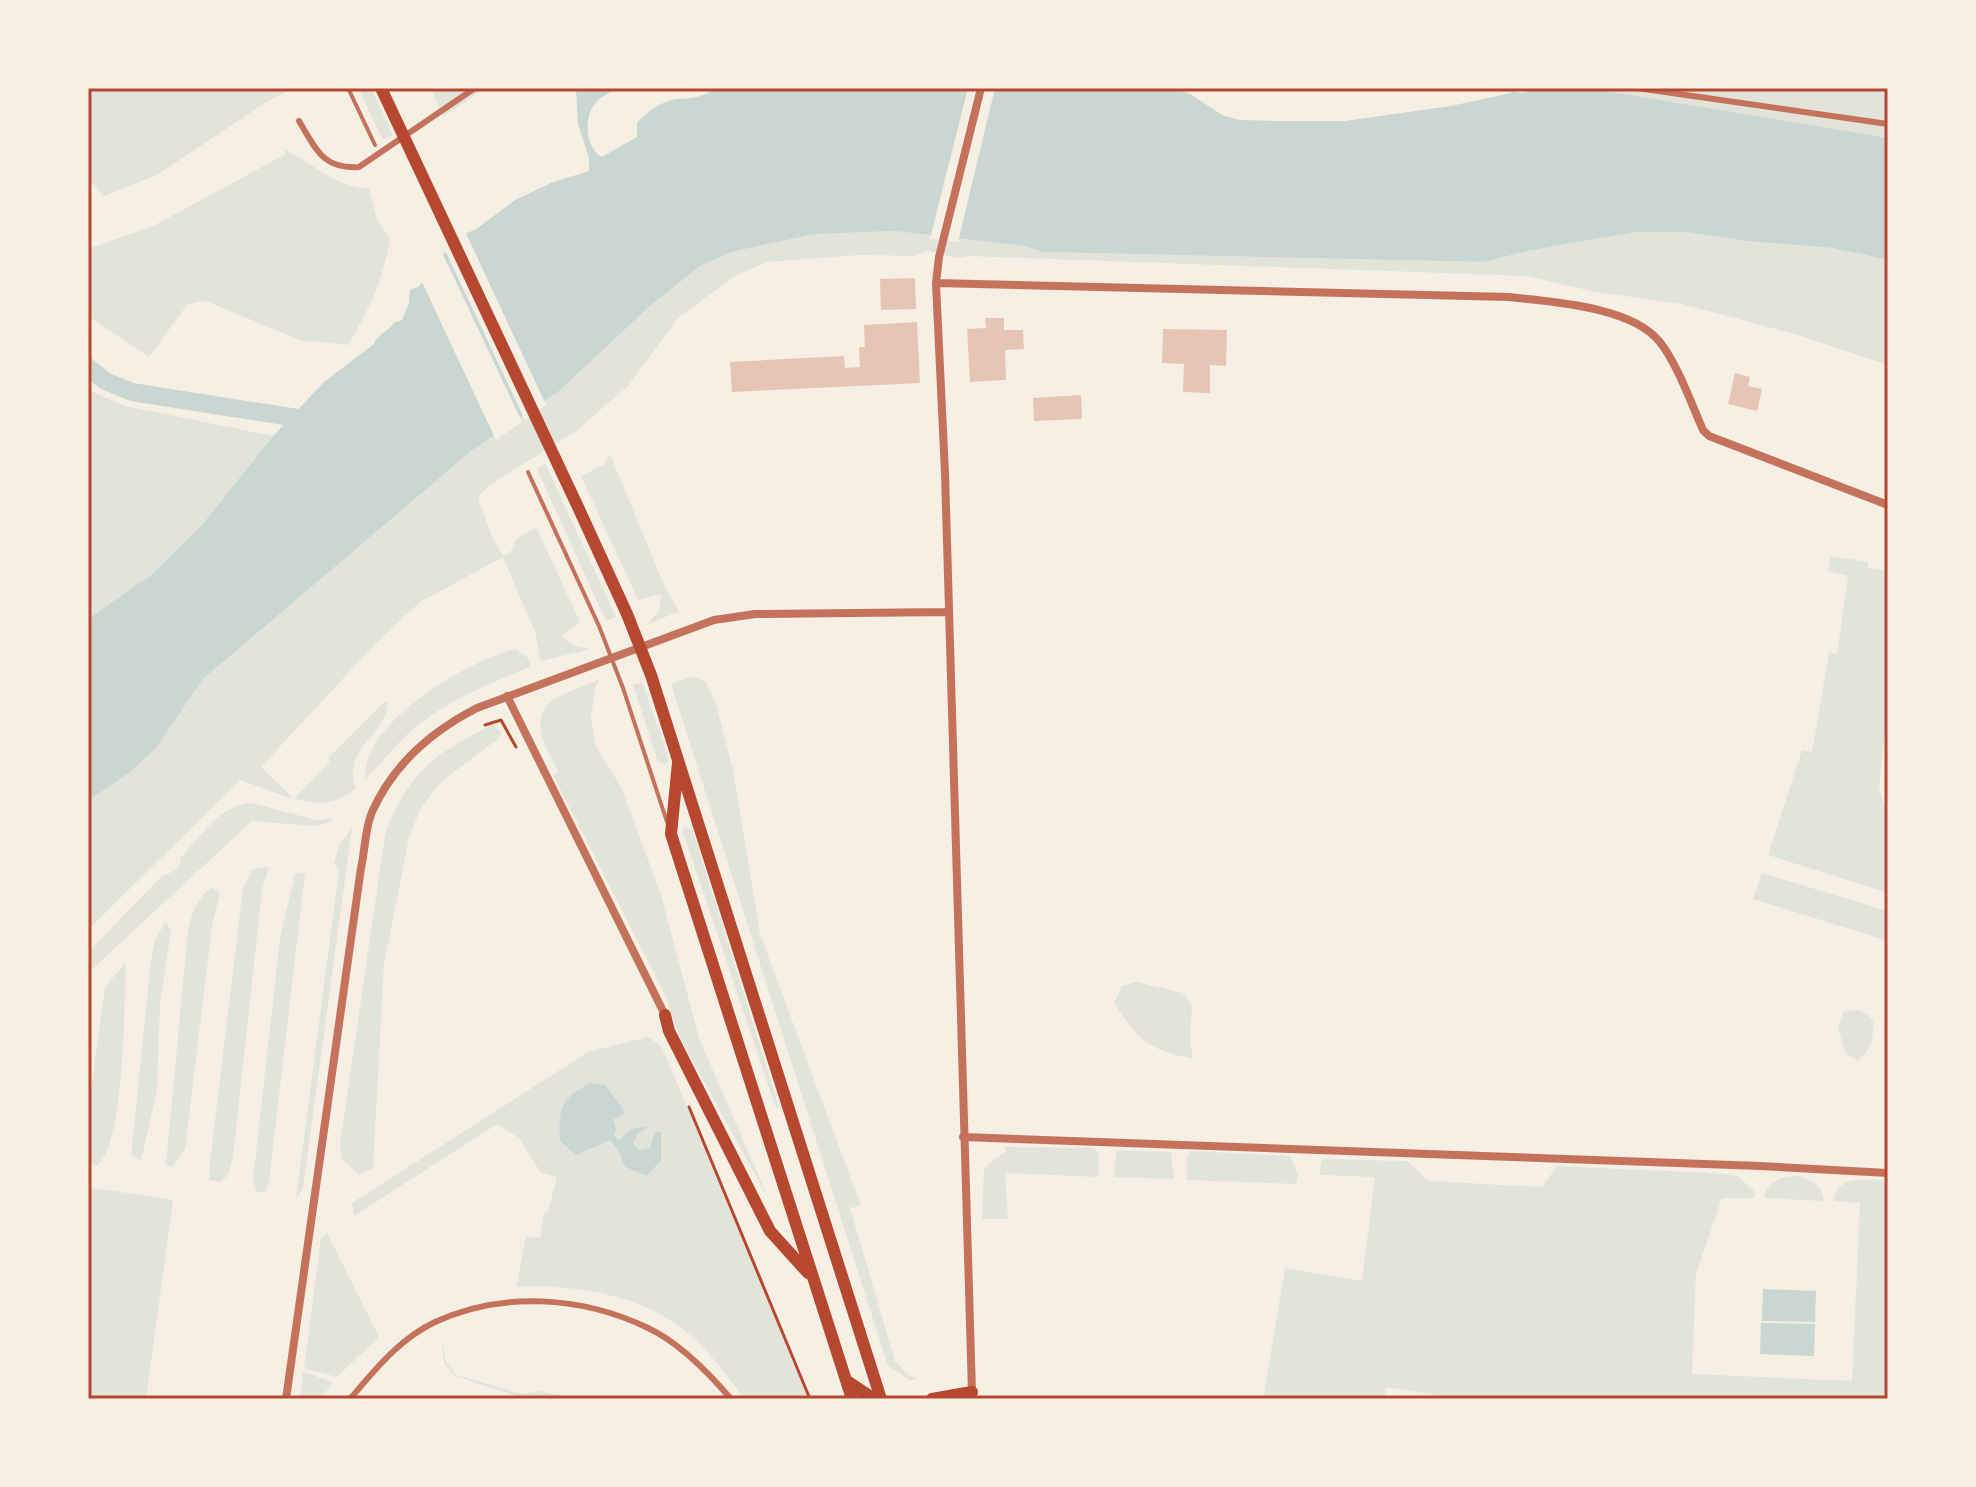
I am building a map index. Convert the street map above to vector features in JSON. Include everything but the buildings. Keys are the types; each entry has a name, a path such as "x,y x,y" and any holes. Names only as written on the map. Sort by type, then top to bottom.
{"main road":[{"path":"381,88 627,614 651,675 881,1399"},
{"path":"678,757 671,834 852,1399"},
{"path":"665,1015 669,1031 770,1231 811,1276"},
{"path":"847,1381 874,1399"},
{"path":"932,1399 972,1396"}],"street":[{"path":"299,121 318,153 328,161 341,166 359,167 475,88"},
{"path":"972,1396 945,473 936,283 939,257 981,88"},
{"path":"1637,88 1888,124"},
{"path":"936,283 1509,297 1566,304 1629,320 1648,330 1665,350 1703,430 1709,436 1888,505"},
{"path":"286,1399 371,813 405,760 447,723 507,696 714,620 755,614 947,612"},
{"path":"507,696 665,1015"},
{"path":"963,1137 1729,1164 1888,1173"},
{"path":"350,1399 391,1351 434,1322 488,1304 523,1301 565,1303 616,1314 650,1329 690,1357 731,1399"}],"lane":[{"path":"348,88 375,145"},
{"path":"528,472 599,626 671,834"}],"path":[{"path":"485,725 501,720"},
{"path":"684,1095 810,1399"}],"shaded area":[{"path":"88,88 295,88 270,100 157,175 104,196 88,179"},
{"path":"358,88 371,88 393,135 383,140"},
{"path":"431,88 485,88 443,117"},
{"path":"576,88 619,88 596,102 589,115 589,140 602,157 637,137 637,123 656,107 672,100 702,96 716,88 1170,88 1190,94 1222,115 1239,120 1345,121 1451,106 1512,91 1523,93 1544,88 1587,88 1888,138 1888,260 1833,248 1746,241 1686,232 1635,232 1527,251 1484,262 1043,252 1024,246 895,231 815,234 731,252 700,266 650,306 559,391 470,452 203,679 156,748 129,773 88,801 88,619 151,575 201,526 273,436 324,382 374,344 394,323 402,320 410,290 420,286 434,262 466,233 475,230 515,200 551,183 589,171 589,158 578,124"},
{"path":"1587,88 1888,88 1888,138"},
{"path":"284,149 333,179 369,189 377,220 390,239 374,294 348,345 300,340 203,300 187,305 149,357 88,316 88,249 155,225 286,154"},
{"path":"895,231 1024,246 1043,252 1484,262 1527,251 1635,232 1686,232 1746,241 1833,248 1888,260 1888,365 1801,336 1682,304 1596,292 1525,276 957,258 926,250 916,256 859,255 767,262 735,276 678,318 628,386 576,431 487,487 478,498 492,537 503,556 510,553 516,539 536,527 580,622 561,636 575,646 591,649 541,661 535,632 503,557 420,602 376,643 261,767 293,798 240,780 88,930 88,801 129,773 156,748 203,679 470,452 559,391 650,306 700,266 731,252 815,234"},
{"path":"88,390 125,406 273,436 201,526 151,575 88,619"},
{"path":"610,454 666,590 679,611 647,625 659,611 661,594 638,600 581,476 603,465"},
{"path":"545,463 616,617 606,621 537,469"},
{"path":"1831,556 1868,562 1868,568 1888,570 1888,703 1879,787 1888,819 1888,893 1768,855 1802,750 1812,752 1829,652 1837,654 1848,576 1828,571"},
{"path":"516,649 528,658 531,666 445,706 419,724 366,779 369,758 380,737 398,716 446,680 496,655"},
{"path":"691,676 706,682 716,704 733,770 760,934 861,1206 850,1208 895,1361 908,1375 917,1378 911,1381 888,1366 671,684"},
{"path":"600,679 595,688 591,719 596,747 621,787 661,895 699,1038 769,1200 681,1040 665,995 553,775 559,772 545,746 540,727 545,709 557,698"},
{"path":"642,682 667,753 668,762 665,765 658,762 633,685"},
{"path":"385,701 388,703 380,725 354,762 356,788 330,802 294,799 329,763 329,757"},
{"path":"492,725 501,732 499,738 442,781 421,808 409,837 384,965 373,1168 359,1175 342,1159 340,1144 385,835 403,796 425,767 454,745"},
{"path":"252,803 316,820 331,818 332,822 314,826 252,821 88,973 88,952 162,876 178,868 181,857 204,831 231,809"},
{"path":"684,827 693,831 779,1107 776,1108 683,832"},
{"path":"352,828 303,1188 296,1199 339,870 334,863 339,846"},
{"path":"269,867 262,890 233,1157 228,1175 220,1182 209,1180 210,1162 243,888 253,869"},
{"path":"1762,873 1884,910 1888,897 1888,941 1753,899"},
{"path":"295,874 305,874 269,1181 266,1192 257,1192 253,1180 280,938"},
{"path":"211,887 220,893 212,926 185,1149 173,1167 166,1165 188,930 196,907"},
{"path":"166,921 171,931 160,1003 157,1090 141,1161 131,1155 151,960 155,940"},
{"path":"126,962 118,1102 106,1152 97,1166 88,1162 88,1110 105,987"},
{"path":"1137,982 1183,993 1192,1006 1190,1041 1193,1059 1154,1047 1138,1035 1123,1016 1114,1003 1122,986"},
{"path":"1856,1010 1866,1013 1873,1020 1871,1043 1858,1061 1846,1053 1838,1030 1843,1012"},
{"path":"648,1037 662,1047 808,1399 744,1399 696,1341 677,1325 641,1305 578,1289 516,1287 526,1236 540,1238 544,1212 548,1212 557,1177 541,1173 519,1138 497,1124 354,1216 352,1203 588,1052","holes":["605,1085 623,1113 613,1120 614,1136 620,1141 646,1128 638,1134 633,1144 640,1150 650,1148 655,1138 661,1161 645,1176 625,1167 610,1140"]},
{"path":"591,1083 605,1085 622,1107 624,1113 613,1120 614,1135 619,1140 632,1129 648,1126 638,1134 633,1144 640,1150 650,1148 655,1132 661,1132 661,1161 646,1176 625,1167 610,1140 576,1155 560,1141 561,1113 567,1099"},
{"path":"1004,1147 1094,1148 1099,1155 1098,1177 1005,1173 1008,1219 982,1219 984,1168 1006,1151"},
{"path":"1118,1150 1171,1152 1174,1179 1114,1177"},
{"path":"1191,1151 1290,1156 1298,1174 1296,1184 1187,1180 1187,1158"},
{"path":"1322,1159 1407,1161 1429,1181 1542,1187 1557,1166 1731,1174 1739,1177 1754,1191 1754,1198 1722,1198 1696,1274 1692,1374 1852,1381 1860,1203 1834,1201 1836,1192 1847,1182 1888,1181 1888,1399 1460,1399 1386,1387 1384,1399 1263,1399 1285,1268 1362,1281 1375,1177 1319,1175"},
{"path":"1796,1176 1815,1184 1821,1190 1824,1201 1764,1198 1775,1181"},
{"path":"88,1187 173,1200 146,1399 88,1399"},
{"path":"327,1233 379,1337 337,1377 304,1368 321,1238"},
{"path":"1763,1289 1816,1291 1815,1322 1762,1321"},
{"path":"1761,1323 1815,1324 1814,1356 1760,1354"},
{"path":"442,1338 446,1362 456,1375 522,1394 540,1391 578,1399 526,1399 455,1376 444,1363"},
{"path":"303,1372 333,1382 321,1399 300,1399"}],"pier":[{"path":"968,88 995,88 958,242 930,239"},
{"path":"464,229 546,405 525,420 444,248"},
{"path":"441,250 522,422 496,440 420,278 431,259"}],"waterway":[{"path":"88,367 105,381 132,392 316,421"}]}
